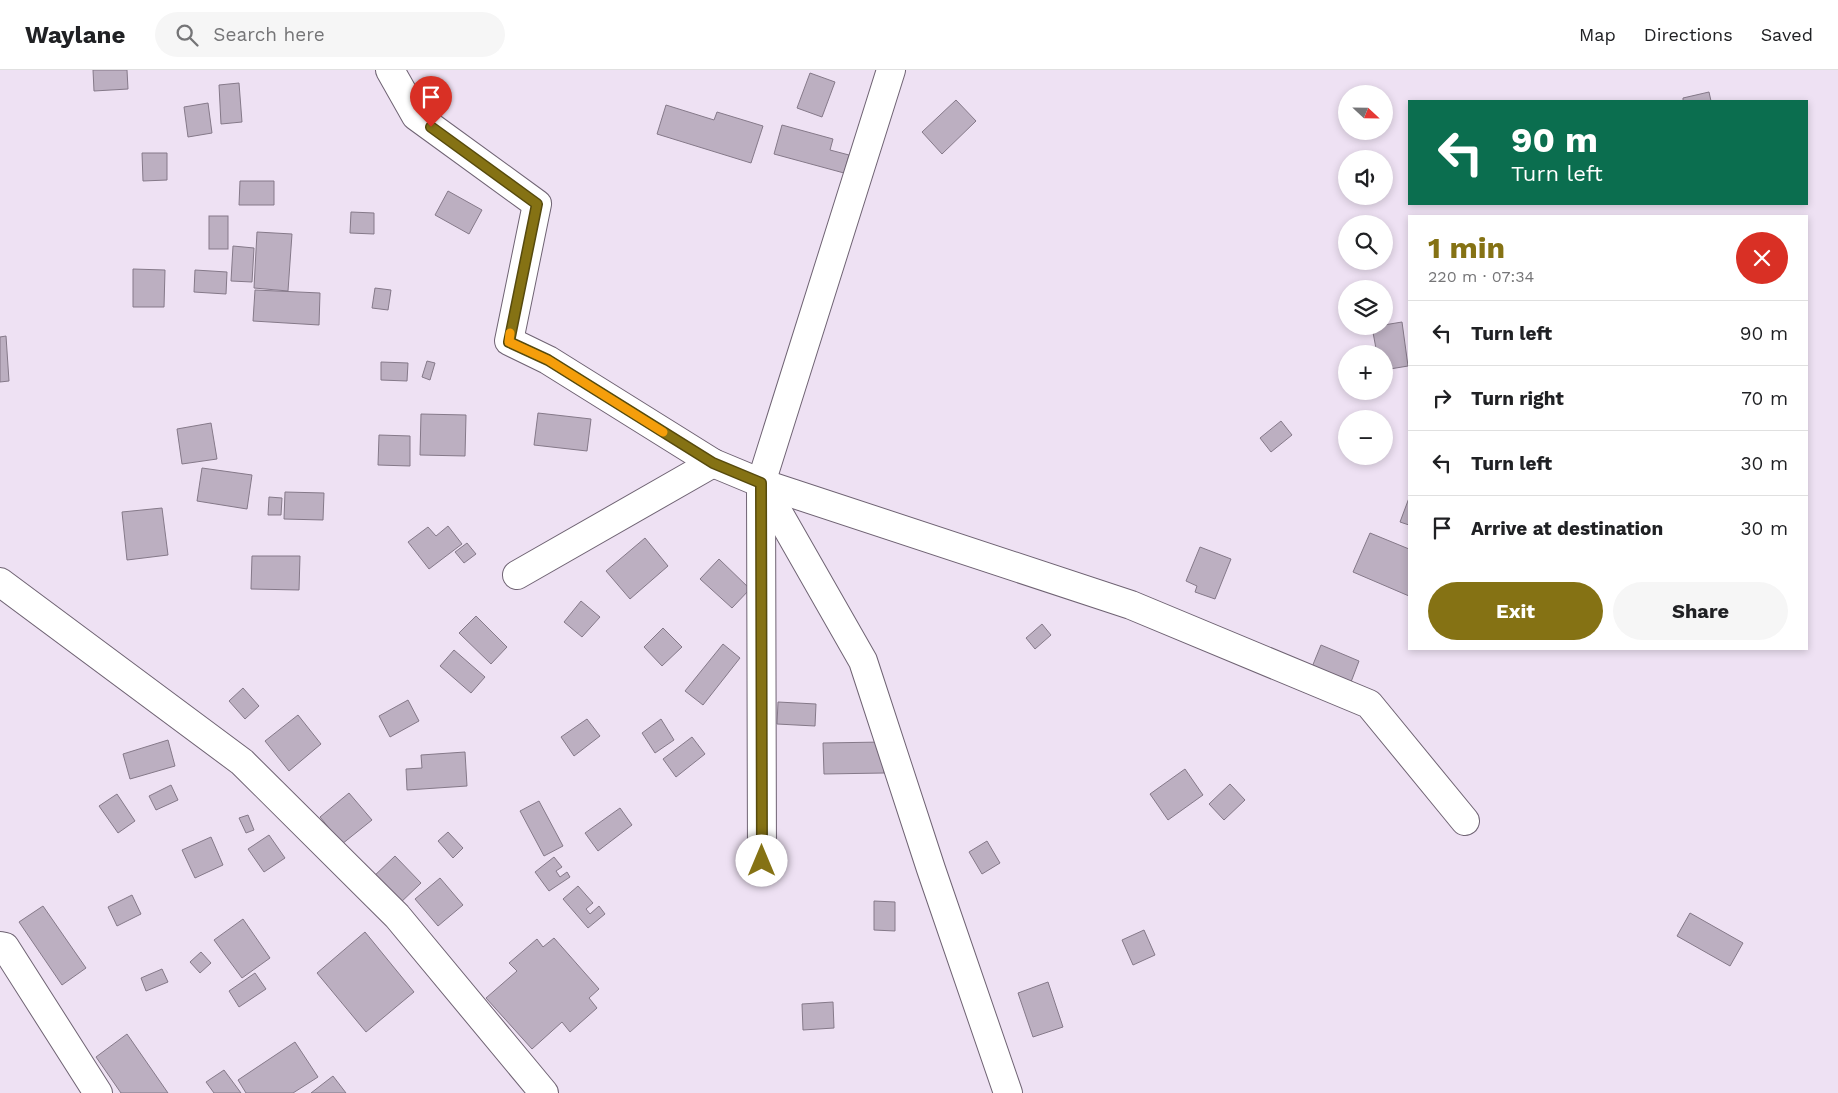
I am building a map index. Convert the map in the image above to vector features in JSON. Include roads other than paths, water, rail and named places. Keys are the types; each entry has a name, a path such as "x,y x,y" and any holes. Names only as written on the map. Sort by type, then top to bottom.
{"street":[{"path":"390,70 416,116 537,204 509,342 548,360 713,463 761,483 1131,605 1369,704 1465,821"},
{"path":"762,861 761,483 891,70"},
{"path":"517,576 713,463"},
{"path":"761,483 863,661 943,905 1008,1093"},
{"path":"0,582 242,762 397,916 544,1093"},
{"path":"0,946 5,947 98,1093"}]}
